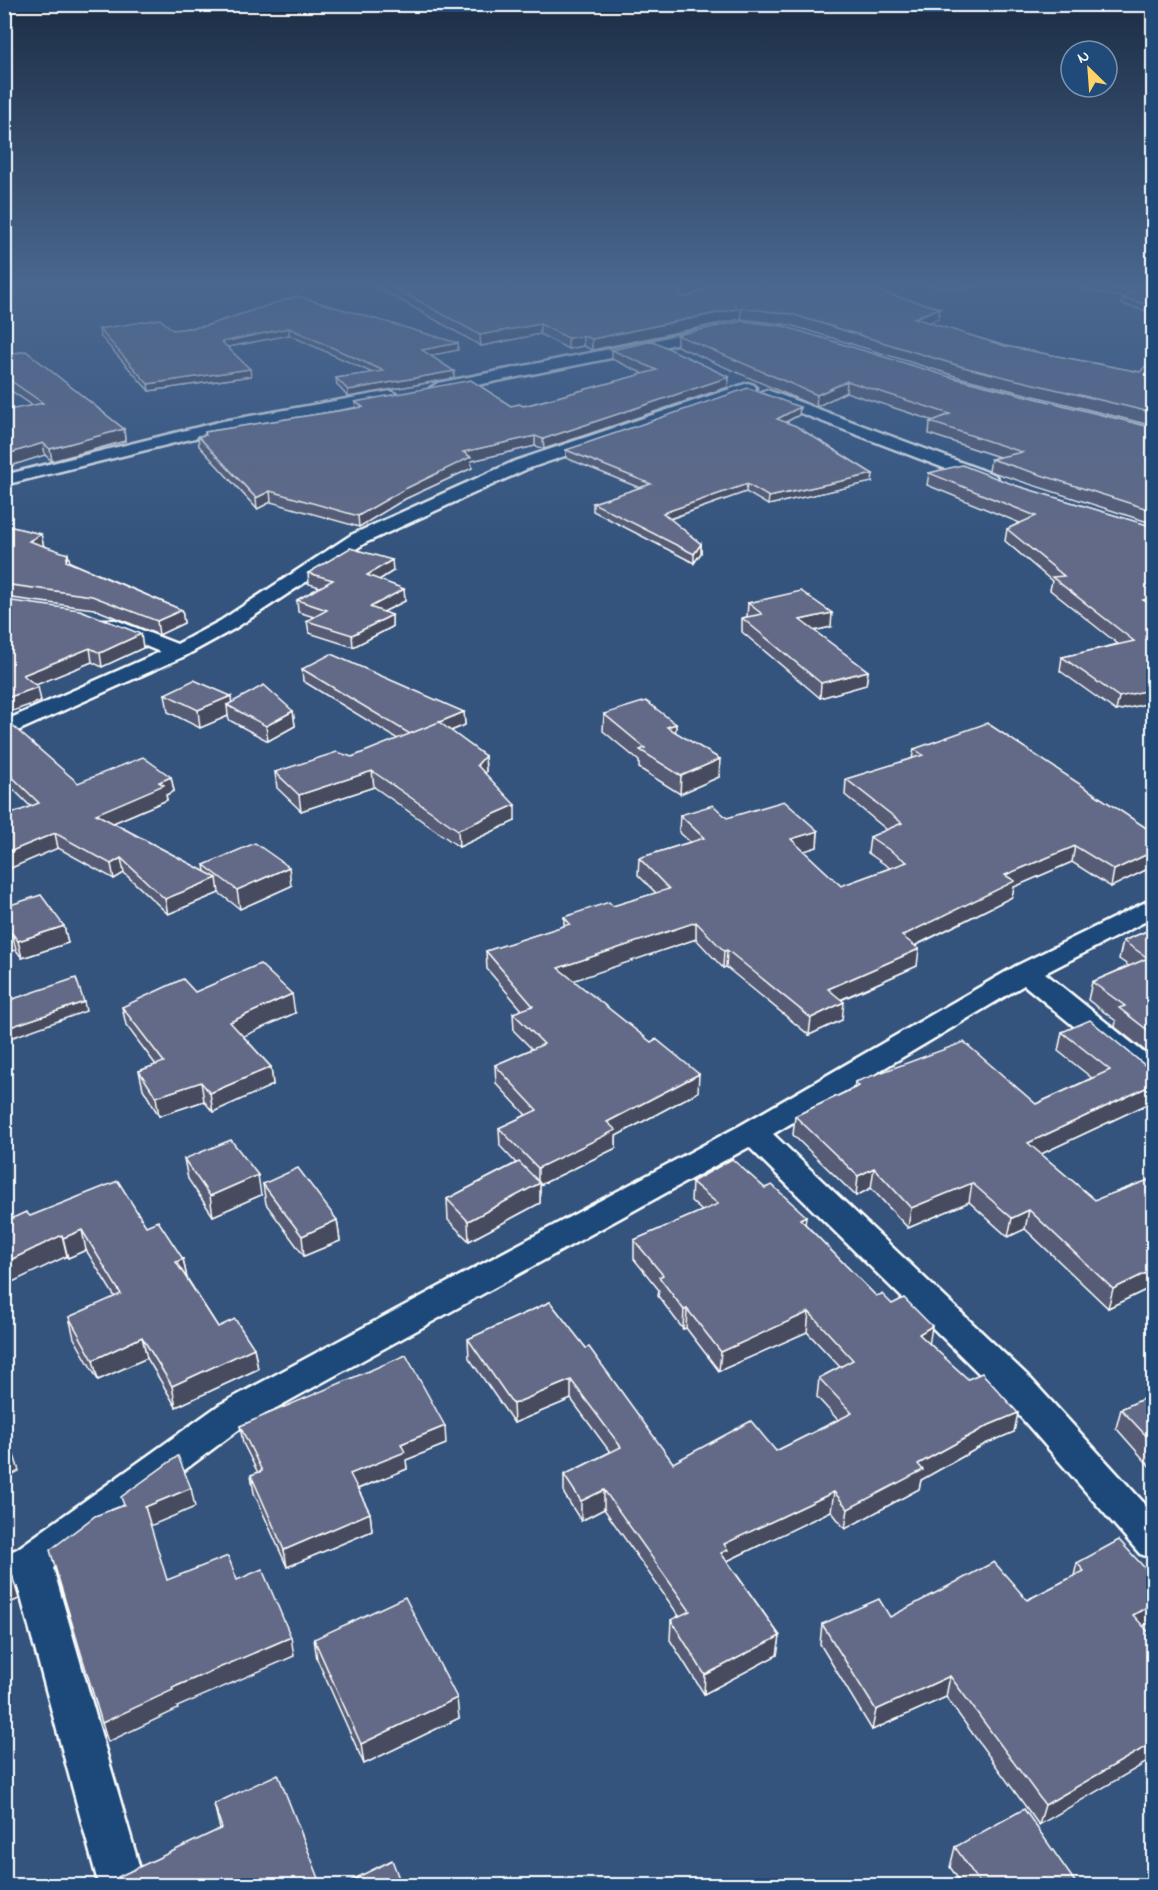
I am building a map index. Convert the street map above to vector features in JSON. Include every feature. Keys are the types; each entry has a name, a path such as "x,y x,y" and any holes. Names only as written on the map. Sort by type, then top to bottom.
{"street":[{"path":"427,390 516,372"},
{"path":"728,379 1000,484"},
{"path":"4,730 178,652 227,626 358,539 521,465 747,388"},
{"path":"4,480 223,426 403,394"},
{"path":"87,615 178,652"},
{"path":"122,1886 18,1567 232,1415 752,1132 1026,972 1154,906"},
{"path":"1026,972 1154,1077"},
{"path":"752,1132 1017,1388 1154,1542"}],"building":[{"path":"4,372 53,372 124,429 50,449 43,443 4,455 4,411 43,403 4,376"},
{"path":"137,372 228,372 148,384"},
{"path":"376,372 447,372 348,390 336,378"},
{"path":"649,372 719,372 729,377 543,439 535,436 463,452 471,457 405,489 358,516 270,491 256,498 198,436 206,435 205,432 363,407 355,402 471,380 511,406 519,404 524,406"},
{"path":"764,372 934,372 1154,428 1154,511 991,459 1022,452 930,422 950,414 847,381 817,395"},
{"path":"985,372 1154,372 1154,413"},
{"path":"748,388 800,407 777,419 796,426 873,474 769,497 747,484 663,513 701,544 694,554 593,503 651,484 566,450"},
{"path":"962,465 1017,486 1154,527 1154,580 1151,581 1154,583 1154,597 1143,600 1154,606 1154,683 1151,684 1154,689 1119,697 1062,657 1134,641 1052,577 1064,576 1007,529 1036,516 929,473"},
{"path":"4,525 41,534 29,541 68,554 66,561 182,610 157,621 92,596 4,584"},
{"path":"350,548 392,560 367,575 404,589 370,607 392,615 352,635 307,621 327,610 297,600 333,580 308,573"},
{"path":"801,591 832,613 800,620 868,671 821,683 742,618 762,614 748,603"},
{"path":"4,600 80,610 141,634 100,653 90,648 23,675 38,687 4,699"},
{"path":"331,654 464,712 410,734 302,669"},
{"path":"194,680 231,696 198,710 165,694"},
{"path":"264,685 293,711 266,726 227,705"},
{"path":"646,701 676,724 667,727 720,759 681,776 640,750 645,748 604,714"},
{"path":"8,722 78,783 143,757 171,777 159,782 164,785 96,814 217,878 165,899 121,858 111,864 55,833 4,854 4,817 39,803 4,769 4,723"},
{"path":"439,722 485,756 477,765 515,805 458,830 372,771 299,795 275,772 337,752 352,757"},
{"path":"987,723 1154,833 1154,851 1114,870 1075,846 1005,875 1015,881 902,936 919,949 828,989 844,1002 811,1018 727,950 724,951 696,922 558,968 651,1042 656,1039 699,1074 607,1122 616,1130 538,1168 499,1128 537,1110 495,1065 544,1044 513,1013 533,1006 486,951 570,924 564,917 609,902 613,906 669,889 639,858 704,838 680,815 713,805 727,818 784,801 818,831 791,839 841,886 907,862 870,837 902,823 846,779 923,755 914,749"},
{"path":"255,843 289,867 237,890 204,865"},
{"path":"41,895 64,926 18,941 12,933 4,935 4,907"},
{"path":"1154,928 1154,1035 1119,1008 1125,1006 1092,982 1148,958 1123,941"},
{"path":"260,964 292,994 230,1022 271,1067 210,1093 201,1082 156,1097 139,1071 164,1062 122,1007 183,979 195,992"},
{"path":"76,978 84,1002 4,1029 4,1002"},
{"path":"1090,1020 1147,1067 1154,1068 1154,1084 1028,1143 1095,1200 1154,1178 1154,1269 1113,1289 1029,1210 1012,1218 972,1183 911,1208 874,1168 858,1176 795,1116 859,1086 855,1082 964,1042 1036,1104 1110,1070 1062,1032"},
{"path":"231,1140 258,1175 210,1196 184,1159"},
{"path":"732,1159 765,1188 772,1185 806,1216 800,1219 876,1296 882,1294 892,1304 904,1298 932,1326 919,1334 968,1379 982,1373 1018,1413 989,1425 918,1464 923,1470 848,1509 834,1492 724,1544 728,1550 721,1553 780,1636 705,1675 671,1620 690,1611 604,1490 581,1501 564,1475 621,1447 571,1380 513,1404 468,1339 550,1302 586,1348 589,1347 673,1463 751,1421 776,1451 852,1413 819,1378 853,1360 809,1312 721,1352 687,1309 684,1310 659,1277 663,1275 634,1240 718,1204 692,1182"},
{"path":"519,1162 540,1183 468,1221 447,1199"},
{"path":"298,1168 337,1220 302,1236 263,1184"},
{"path":"118,1181 146,1226 158,1221 183,1259 176,1262 218,1327 235,1319 254,1348 172,1386 142,1337 93,1360 69,1317 121,1294 82,1230 63,1238 62,1235 4,1263 4,1222 26,1212 30,1216"},
{"path":"406,1355 445,1426 401,1444 405,1452 350,1474 370,1513 284,1550 251,1475 262,1471 240,1426"},
{"path":"1154,1394 1154,1444 1121,1409"},
{"path":"4,1436 13,1452 4,1456"},
{"path":"178,1456 191,1488 145,1507 167,1580 228,1556 237,1580 262,1569 291,1637 172,1688 173,1690 102,1723 50,1550 95,1516 124,1505 121,1497"},
{"path":"1119,1540 1154,1578 1154,1603 1133,1615 1154,1638 1154,1742 1045,1805 950,1676 876,1710 822,1624 879,1599 890,1617 994,1562 1027,1600 1084,1571 1077,1563"},
{"path":"10,1568 13,1578 4,1582 4,1570"},
{"path":"405,1597 457,1698 361,1744 314,1639"},
{"path":"278,1774 322,1886 121,1886 118,1877 222,1828 214,1804"},
{"path":"1024,1809 1078,1886 982,1886 955,1847"},
{"path":"392,1860 402,1886 340,1886"}]}
